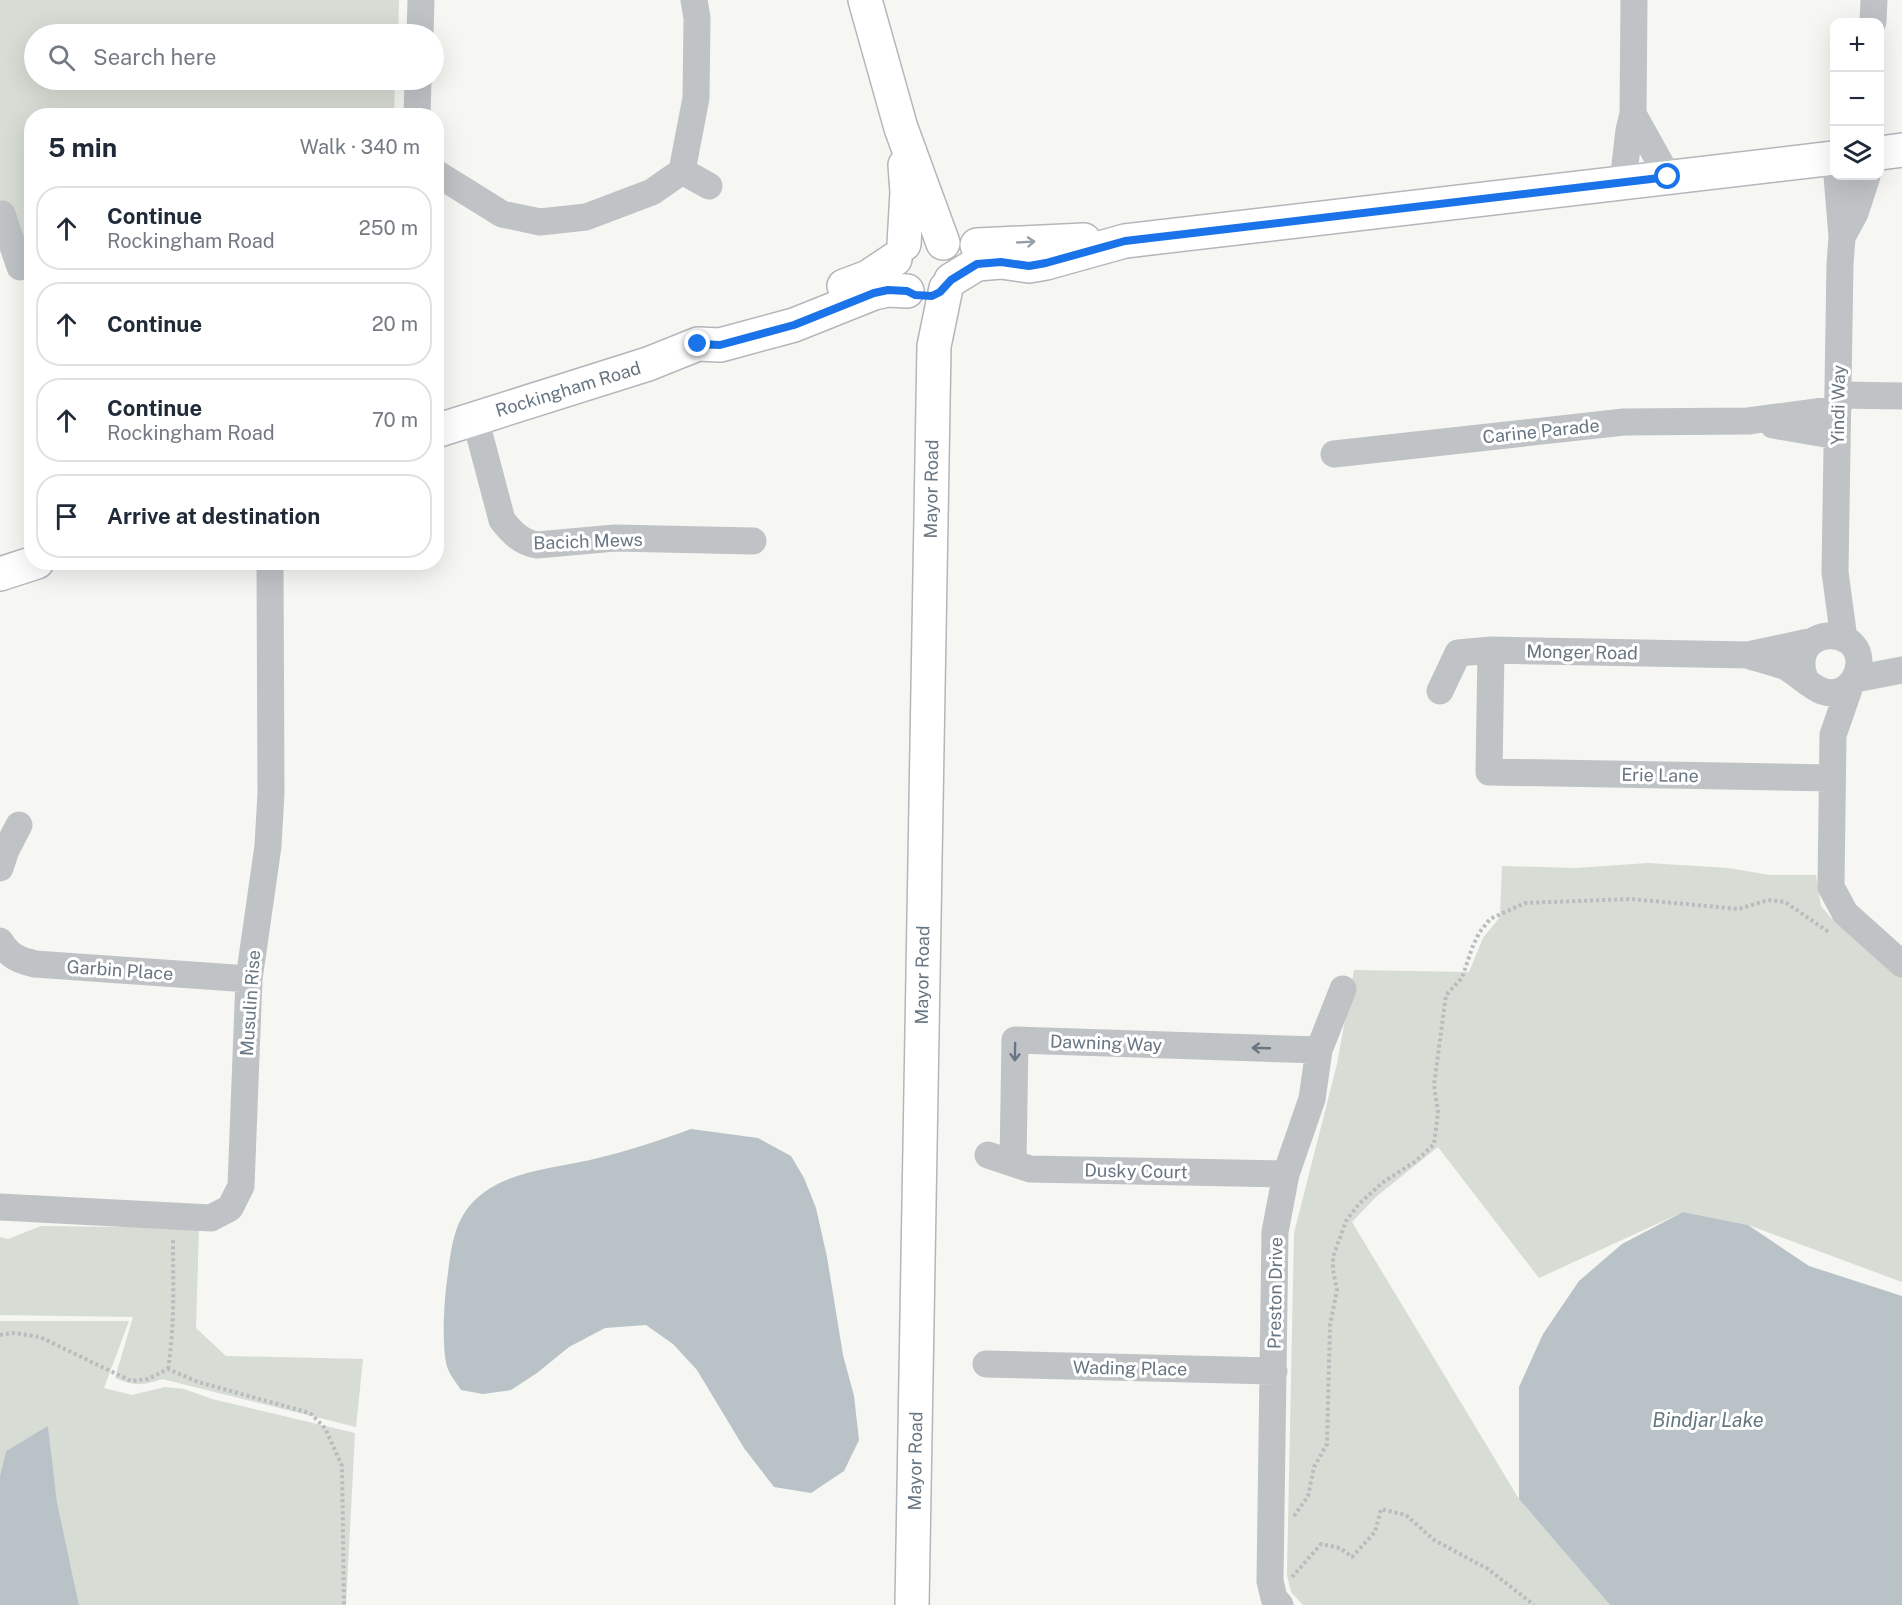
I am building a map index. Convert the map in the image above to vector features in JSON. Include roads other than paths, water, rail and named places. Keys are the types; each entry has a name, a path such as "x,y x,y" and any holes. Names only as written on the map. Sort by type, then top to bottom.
{"main road":[{"path":"865,0 901,128 945,244 954,260 930,288 897,277 907,192 901,128"},
{"path":"1884,152 1902,150"},
{"name":"Rockingham Road","path":"945,244 1069,239 1125,241 1830,158"},
{"path":"900,252 912,240 921,237 932,238 945,244"},
{"name":"Rockingham Road","path":"698,344 720,345 794,325 874,293 930,288 977,264 1001,262 1029,266 1125,241"},
{"name":"Rockingham Road","path":"444,428 648,364 698,344 716,326 753,312 788,308 868,277 900,252"},
{"name":"Mayor Road","path":"912,1605 934,346 930,288"},
{"path":"0,574 24,566"}],"street":[{"path":"420,24 421,0"},
{"path":"444,178 502,214 540,222 586,218 652,192 682,171 696,98 697,18 694,0"},
{"path":"1623,182 1633,114 1634,0"},
{"path":"1874,0 1874,18"},
{"path":"417,108 418,90"},
{"path":"1633,114 1668,177"},
{"path":"682,171 709,186"},
{"name":"Yindi Way","path":"1834,642 1842,237 1837,180"},
{"name":"Yindi Way","path":"1842,237 1855,213 1867,180"},
{"path":"2,214 17,268"},
{"name":"Carine Parade","path":"1748,421 1838,402 1902,396"},
{"name":"Bacich Mews","path":"475,418 502,519 510,531 527,543 537,545 615,538 753,541"},
{"name":"Carine Parade","path":"1334,454 1624,422 1748,421 1837,436"},
{"name":"Musulin Rise","path":"6,1208 211,1218 230,1208 241,1186 249,979 268,846 271,792 270,570"},
{"path":"1834,642 1902,660"},
{"name":"Yindi Way","path":"1833,735 1802,670 1802,659 1806,649 1834,642 1859,660 1833,735 1831,887 1841,926 1902,964"},
{"name":"Monger Road","path":"1440,692 1458,653 1491,650 1748,655 1834,642"},
{"name":"Erie Lane","path":"1491,650 1489,772 1831,778"},
{"name":"Monger Road","path":"1748,655 1785,667 1809,683"},
{"path":"1809,683 1822,692 1833,693 1842,691 1852,682 1902,670"},
{"path":"0,868 19,825"},
{"name":"Garbin Place","path":"0,942 7,952 20,960 34,964 249,979"},
{"name":"Preston Drive","path":"1277,1601 1270,1581 1275,1232 1286,1174 1312,1099 1319,1050 1342,989"},
{"name":"Dawning Way","path":"1001,1159 1015,1040 1319,1050"},
{"name":"Dusky Court","path":"1001,1159 1030,1169 1286,1174"},
{"name":"Wading Place","path":"986,1364 1274,1371"}],"water":[{"path":"691,1129 758,1138 791,1156 804,1178 816,1208 827,1257 843,1355 854,1396 859,1440 844,1471 811,1493 774,1487 744,1448 697,1370 673,1344 646,1325 605,1328 569,1347 537,1373 511,1390 483,1394 461,1390 447,1366 444,1321 450,1260 456,1230 472,1203 484,1192 512,1178 616,1153"},
{"name":"Bindjar Lake","path":"1683,1212 1748,1225 1809,1266 1902,1296 1902,1605 1610,1605 1519,1499 1519,1387 1543,1334 1579,1281 1622,1244"},
{"path":"48,1426 57,1502 79,1605 0,1605 0,1476 6,1451"}]}
